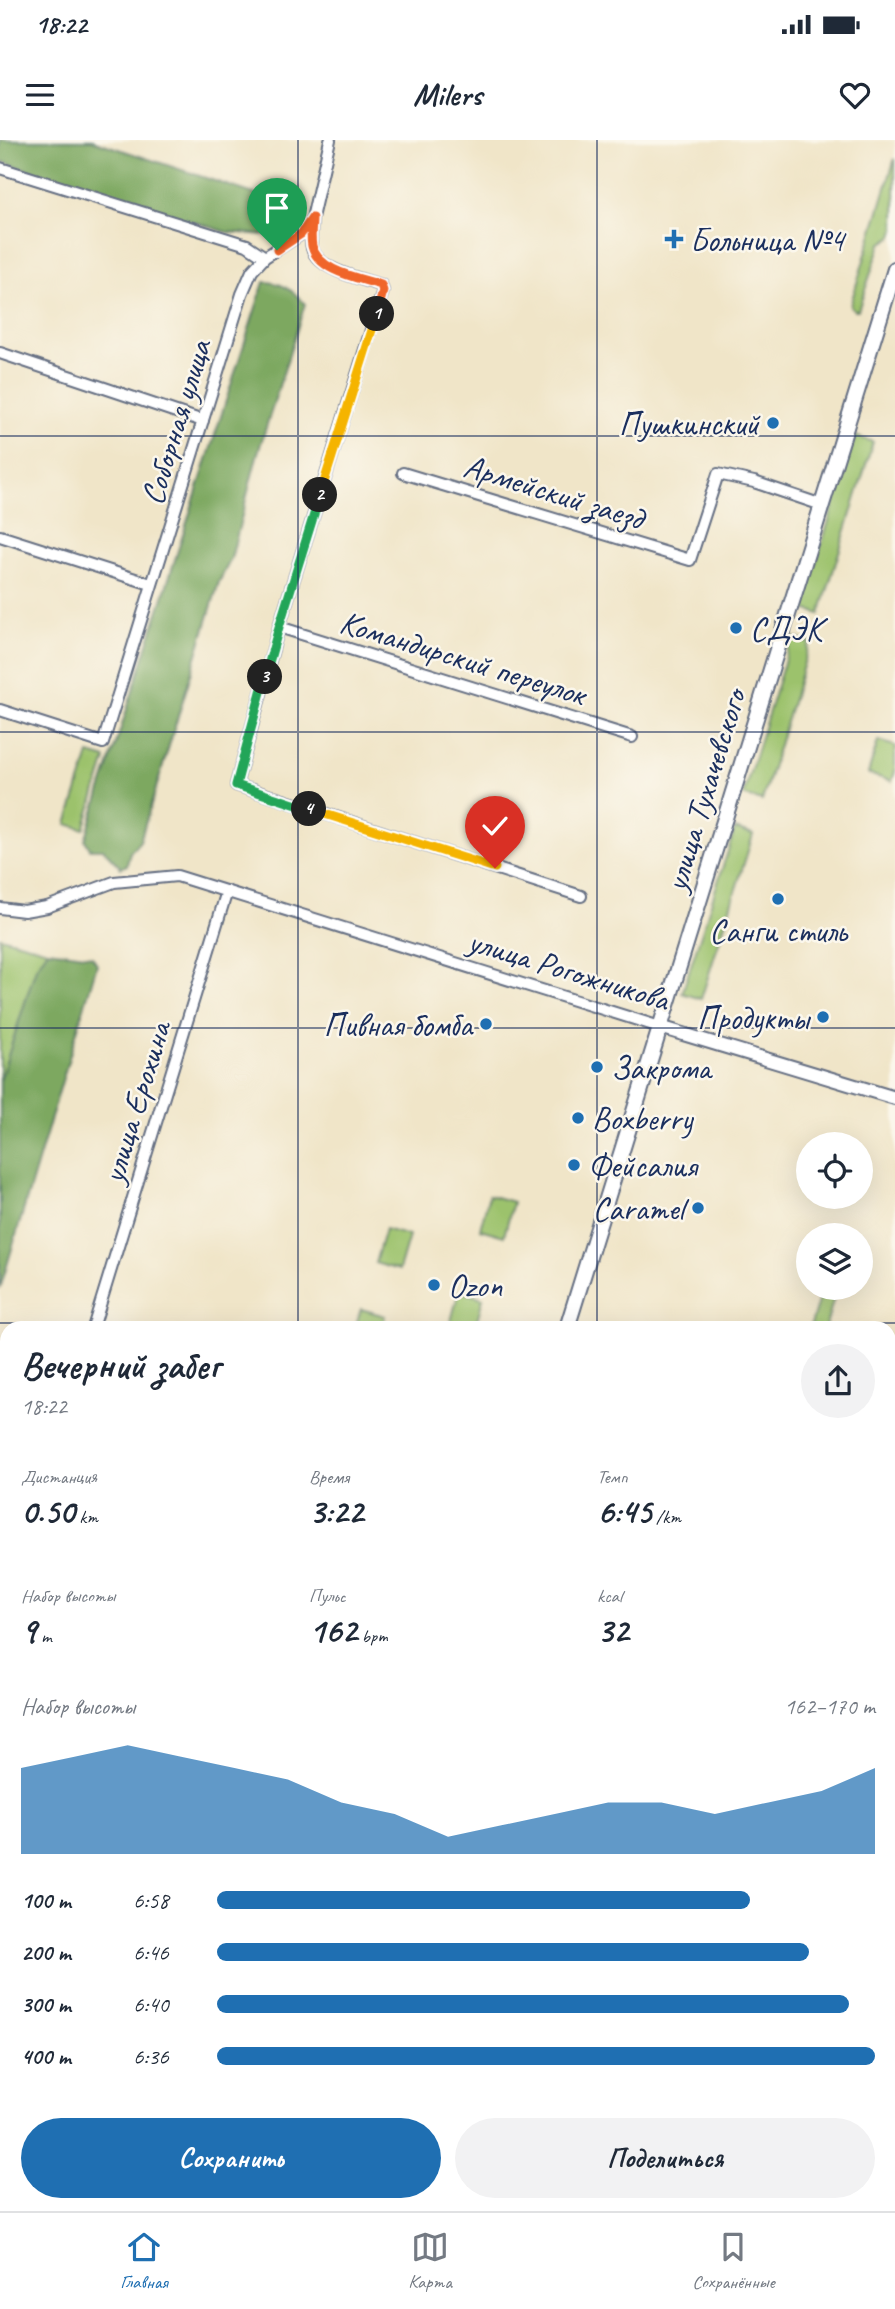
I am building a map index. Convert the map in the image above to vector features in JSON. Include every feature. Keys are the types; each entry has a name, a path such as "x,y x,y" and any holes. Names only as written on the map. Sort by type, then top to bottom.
{"main road":[{"name":"улица Тухачевского","path":"569,1321 895,269"}],"street":[{"path":"330,140 312,218 312,249 317,257 334,269 381,285 383,291 279,627 236,785 581,896"},
{"path":"0,168 247,245 265,257"},
{"name":"Соборная улица","path":"0,710 103,743 242,294 252,271 265,257 301,234 312,218"},
{"path":"0,353 203,421"},
{"name":"Армейский заезд","path":"403,473 690,559 718,474 754,482 822,505"},
{"path":"0,536 152,584"},
{"name":"Командирский переулок","path":"279,627 632,737"},
{"name":"улица Рогожникова","path":"0,908 24,911 47,907 114,882 177,876 895,1098"},
{"name":"улица Ерохина","path":"95,1321 227,891"}],"green space":[{"path":"0,140 92,140 299,209 289,233 265,235 226,232 0,161"},
{"path":"895,158 895,229 893,236 881,244 858,310 854,310 850,306"},
{"path":"264,282 287,288 305,304 257,456 231,559 219,582 140,841 130,852 127,865 121,868 103,849 90,849 85,840"},
{"path":"855,436 873,442 820,614 802,608"},
{"path":"792,637 810,643 762,801 743,795"},
{"path":"878,741 895,746 895,771 892,781 868,774"},
{"path":"89,754 106,759 84,829 67,824"},
{"path":"735,829 753,835 701,999 682,993"},
{"path":"0,937 48,950 36,968 0,1081"},
{"path":"48,950 92,956 97,964 0,1289 0,1081 36,968"},
{"path":"489,1195 513,1202 504,1236 480,1229"},
{"path":"385,1229 409,1236 399,1270 375,1263"},
{"path":"459,1291 483,1298 477,1321 451,1321"},
{"path":"818,1300 833,1300 827,1321 812,1321"},
{"path":"361,1309 385,1316 384,1321 357,1321"}],"place":[{"name":"Больница №4","path":"674,239"},
{"name":"Пушкинский","path":"773,423"},
{"name":"СДЭК","path":"736,628"},
{"name":"Санги стиль","path":"778,899"},
{"name":"Продукты","path":"823,1017"},
{"name":"Пивная бомба","path":"486,1024"},
{"name":"Закрома","path":"597,1067"},
{"name":"Boxberry","path":"578,1118"},
{"name":"Фейсалия","path":"574,1165"},
{"name":"Caramel","path":"698,1208"},
{"name":"Ozon","path":"434,1285"}],"route":[{"path":"277,250 301,234 312,218 312,249 317,257 334,269 381,285 383,291 279,627 236,785 495,868"}]}
